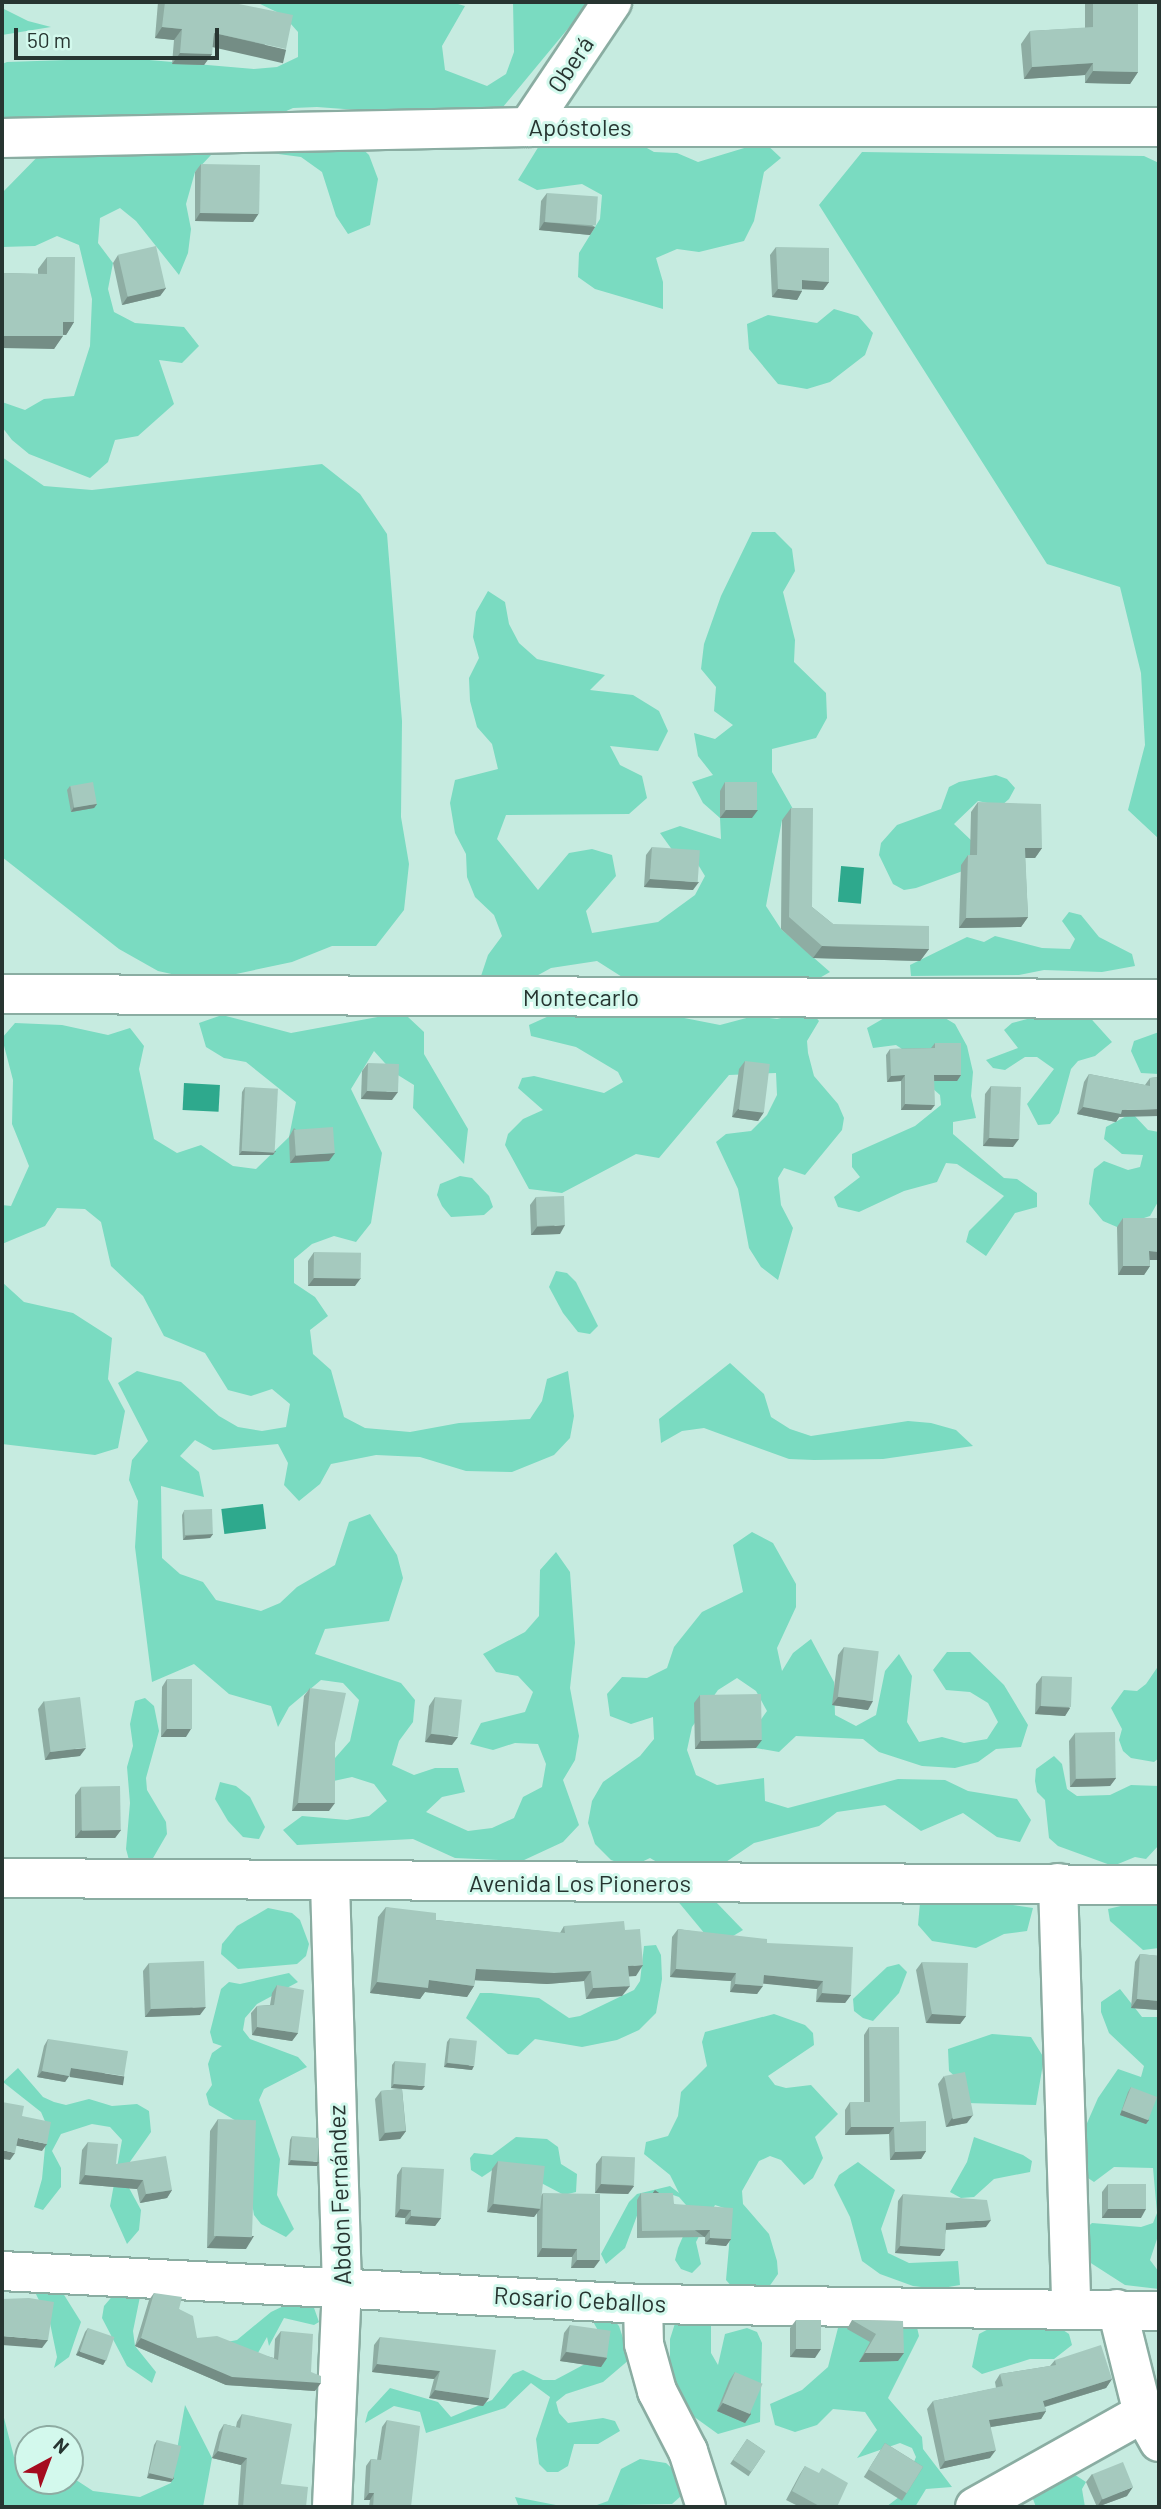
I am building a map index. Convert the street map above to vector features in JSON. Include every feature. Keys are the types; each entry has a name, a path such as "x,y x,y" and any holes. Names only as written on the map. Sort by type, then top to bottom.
{"street":[{"name":"Oberá","path":"528,127 612,2"},
{"name":"Apóstoles","path":"2,138 528,127 1159,127"},
{"name":"Montecarlo","path":"2,994 1159,999"},
{"name":"Avenida Los Pioneros","path":"2,1878 330,1883 1159,1885"},
{"name":"Abdon Fernández","path":"330,1883 342,2286 332,2507"},
{"path":"1058,1883 1071,2307"},
{"name":"Rosario Ceballos","path":"2,2272 342,2286 643,2304 1071,2307 1159,2311"},
{"path":"643,2304 644,2344 657,2391 688,2451 706,2507"},
{"path":"975,2507 1151,2427 1117,2309"}],"shaded area":[{"path":"256,2 451,2 465,6 442,46 445,70 487,86 506,74 514,52 513,2 590,2 498,113 412,114 317,107 293,108 271,118 45,121 22,117 2,126 2,64 7,62 126,58 254,69 277,67 298,57 298,32 283,15"},
{"path":"2,8 28,21 51,27 2,35"},
{"path":"352,139 369,155 378,179 370,225 348,234 336,216 322,172 301,157 233,148 211,155 195,172 186,204 191,229 188,253 179,275 136,221 120,208 100,218 98,243 113,263 108,289 114,312 135,323 184,327 199,346 182,363 159,360 174,404 138,436 115,440 108,462 90,478 29,454 12,440 2,427 2,402 25,410 44,399 74,396 90,346 92,299 79,245 57,236 35,246 2,247 2,193 48,146"},
{"path":"631,139 654,152 677,153 698,162 764,142 781,158 764,172 754,221 744,241 699,252 677,249 656,258 663,282 663,309 595,289 578,277 579,253 600,219 602,195 582,184 537,190 518,180 542,141"},
{"path":"862,152 1144,156 1159,163 1159,839 1128,810 1145,745 1141,673 1120,587 1047,564 819,205"},
{"path":"834,309 858,316 873,333 865,355 830,382 807,389 778,384 749,349 747,324 768,315 817,323"},
{"path":"2,457 44,486 92,490 322,464 360,494 387,534 402,721 401,817 409,864 404,910 376,946 332,946 292,962 203,981 158,971 119,949 2,857"},
{"path":"752,532 775,532 792,549 795,571 783,592 795,640 794,662 826,693 827,718 816,738 772,749 772,772 793,809 782,820 766,906 781,929 830,972 809,984 641,989 597,961 551,968 531,979 481,976 488,955 502,936 494,915 475,897 467,877 466,854 455,833 450,803 455,780 498,769 492,744 477,727 470,701 469,678 479,658 473,637 476,612 488,591 505,602 509,624 519,643 537,659 605,675 590,690 633,695 659,711 668,731 658,751 610,746 620,765 642,776 647,798 629,814 506,815 497,839 538,890 569,853 592,849 612,855 616,876 586,911 592,933 658,922 695,895 705,876 694,858 673,851 660,833 680,826 721,839 720,818 703,803 692,782 713,775 698,756 694,733 715,739 733,725 714,711 716,687 701,669 704,644 721,596"},
{"path":"996,775 1007,779 1015,788 1009,799 1001,806 978,801 954,824 973,842 971,868 916,888 904,890 893,884 879,855 881,843 897,825 941,809 949,787 959,782"},
{"path":"841,866 864,868 861,904 838,902"},
{"path":"1069,912 1081,915 1099,937 1132,954 1135,966 1102,972 1044,970 1019,975 911,976 910,965 967,937 984,942 995,936 1042,948 1070,949 1075,939 1062,921"},
{"path":"560,1011 674,1016 720,1025 754,1016 777,1019 810,1011 819,1021 807,1041 808,1053 814,1076 838,1104 844,1118 842,1130 805,1175 784,1168 778,1178 781,1205 793,1228 778,1280 761,1267 749,1248 738,1189 716,1142 726,1134 751,1131 767,1115 777,1095 776,1073 729,1075 659,1158 636,1154 562,1193 529,1189 505,1145 508,1134 523,1119 543,1110 518,1088 522,1078 534,1076 604,1093 623,1082 618,1072 576,1047 531,1036 529,1025"},
{"path":"1085,1012 1112,1042 1095,1056 1078,1061 1071,1069 1059,1113 1050,1124 1038,1125 1027,1104 1054,1069 1037,1057 1025,1057 1005,1070 993,1068 986,1060 1018,1048 1004,1030 1012,1023 1046,1014"},
{"path":"222,1015 291,1033 383,1016 408,1017 424,1032 424,1054 468,1129 464,1164 413,1108 414,1085 393,1072 374,1051 351,1089 382,1153 371,1223 356,1242 334,1236 312,1244 294,1259 294,1283 315,1297 328,1316 310,1330 313,1354 331,1370 344,1417 365,1428 410,1432 459,1423 530,1419 542,1401 547,1379 568,1371 574,1416 570,1438 554,1455 512,1472 466,1471 420,1457 376,1455 331,1464 320,1484 299,1501 284,1485 288,1463 278,1444 213,1450 195,1440 180,1456 199,1472 204,1497 161,1486 162,1558 180,1574 203,1582 216,1600 261,1611 280,1603 297,1587 335,1565 349,1522 370,1514 397,1555 403,1578 389,1621 325,1629 315,1654 401,1683 415,1700 413,1722 399,1741 392,1765 414,1775 435,1768 458,1768 465,1792 442,1797 426,1812 468,1831 492,1828 514,1818 523,1797 542,1787 546,1764 538,1744 515,1743 493,1750 470,1744 481,1723 525,1712 533,1692 518,1676 496,1672 483,1654 525,1632 539,1616 540,1570 556,1552 570,1572 575,1643 570,1688 579,1736 575,1760 563,1780 579,1825 563,1842 522,1861 455,1858 413,1839 297,1845 283,1830 302,1816 347,1820 369,1816 387,1801 374,1784 352,1777 329,1782 335,1758 350,1741 359,1700 343,1683 321,1680 289,1707 278,1727 271,1706 229,1694 194,1664 152,1682 135,1547 138,1501 129,1480 132,1460 148,1441 118,1383 137,1371 181,1382 219,1416 238,1427 262,1431 286,1427 290,1404 272,1389 251,1396 228,1390 205,1353 164,1336 143,1296 111,1266 101,1222 85,1209 57,1208 45,1226 2,1244 2,1205 11,1206 29,1166 12,1124 13,1080 2,1038 15,1023 62,1025 108,1035 130,1028 144,1046 139,1069 154,1139 177,1153 201,1145 233,1166 256,1169 289,1137 296,1102 246,1062 224,1058 206,1047 199,1023"},
{"path":"886,1017 945,1018 955,1024 967,1046 973,1072 971,1096 976,1118 953,1122 953,1134 1004,1178 1017,1179 1037,1193 1037,1207 1015,1213 986,1256 966,1242 969,1231 1004,1196 957,1164 946,1163 937,1182 904,1191 859,1212 838,1207 834,1197 860,1177 852,1167 852,1154 915,1126 941,1105 940,1095 922,1079 905,1051 896,1045 873,1048 867,1028"},
{"path":"1159,1032 1159,1074 1141,1073 1131,1051 1134,1041"},
{"path":"184,1083 220,1085 219,1112 183,1110"},
{"path":"1132,1113 1148,1130 1159,1132 1159,1200 1150,1216 1117,1227 1103,1221 1089,1204 1092,1181 1094,1169 1104,1161 1128,1170 1140,1167 1143,1155 1122,1154 1104,1139 1106,1127"},
{"path":"460,1176 472,1178 489,1196 493,1207 484,1215 451,1217 442,1206 437,1195 440,1184"},
{"path":"556,1271 567,1273 576,1282 598,1326 590,1334 578,1332 563,1313 549,1287"},
{"path":"2,1282 24,1302 73,1313 112,1338 108,1379 125,1411 118,1448 95,1455 2,1444"},
{"path":"730,1363 764,1394 771,1417 790,1429 811,1436 908,1421 931,1423 956,1430 973,1446 883,1459 814,1460 789,1459 704,1428 682,1431 661,1443 659,1419"},
{"path":"263,1504 266,1529 224,1534 221,1509"},
{"path":"752,1532 773,1543 796,1584 796,1607 777,1648 782,1671 793,1653 811,1639 834,1682 835,1715 856,1726 876,1715 885,1671 899,1654 912,1676 907,1722 919,1742 942,1737 964,1743 987,1739 998,1722 988,1703 970,1692 946,1690 933,1670 947,1652 970,1652 1004,1685 1028,1725 1021,1747 996,1749 978,1762 955,1768 922,1766 879,1752 863,1739 796,1736 779,1752 756,1748 752,1732 767,1711 756,1691 737,1678 718,1690 692,1727 687,1750 696,1775 717,1785 764,1778 765,1801 788,1808 898,1779 945,1780 968,1791 1017,1799 1031,1820 1020,1842 997,1837 963,1813 921,1831 885,1805 837,1812 819,1826 754,1843 717,1868 669,1869 650,1858 631,1867 611,1860 595,1844 588,1823 592,1801 603,1782 640,1756 654,1739 653,1717 631,1724 610,1716 607,1694 622,1677 647,1678 667,1668 674,1647 702,1612 743,1592 733,1545"},
{"path":"1159,1665 1159,1758 1154,1762 1131,1758 1123,1751 1119,1740 1122,1729 1111,1708 1124,1690 1137,1691 1146,1684"},
{"path":"145,1698 154,1706 159,1731 146,1778 147,1790 166,1822 167,1834 149,1865 129,1860 126,1849 130,1803 127,1767 133,1746 130,1724 135,1701"},
{"path":"1054,1756 1062,1764 1067,1789 1077,1796 1110,1795 1131,1785 1159,1786 1159,1845 1146,1859 1135,1857 1113,1866 1058,1846 1049,1838 1045,1800 1037,1792 1035,1781 1036,1769"},
{"path":"220,1782 236,1786 250,1797 265,1827 259,1839 243,1837 228,1821 215,1799"},
{"path":"939,1894 1033,1908 1027,1931 1004,1934 976,1948 932,1941 918,1925 920,1903"},
{"path":"676,1899 715,1901 743,1930 733,1936 705,1934"},
{"path":"1142,1901 1159,1905 1159,1948 1143,1950 1110,1921 1108,1909"},
{"path":"268,1908 292,1913 300,1920 309,1944 306,1956 297,1964 238,1969 221,1954 222,1944 237,1926"},
{"path":"656,1945 661,1955 662,1979 656,2013 639,2030 617,2040 582,2047 535,2039 518,2055 508,2054 466,2018 480,1993 539,1998 569,2018 580,2016 634,1990 640,1981 644,1946"},
{"path":"899,1964 907,1972 899,1993 873,2021 854,2011 853,1999 887,1967"},
{"path":"289,1973 298,1982 257,2004 245,2018 243,2030 250,2039 298,2057 307,2067 264,2089 259,2100 280,2159 277,2195 294,2229 286,2237 261,2224 254,2215 238,2122 209,2105 206,2094 212,2085 208,2064 212,2053 222,2046 213,2043 210,2032 221,1989 229,1982 240,1984"},
{"path":"1120,1989 1142,2017 1159,2017 1159,2233 1150,2260 1159,2272 1159,2289 1125,2285 1083,2258 1083,2231 1092,2223 1141,2227 1153,2223 1157,2213 1153,2168 1114,2167 1094,2182 1085,2176 1084,2130 1098,2098 1118,2069 1141,2077 1144,2066 1109,2033 1101,2012 1101,2002"},
{"path":"774,2014 805,2025 813,2033 814,2045 768,2076 775,2085 786,2088 811,2085 838,2114 815,2137 823,2158 813,2178 804,2185 781,2160 770,2156 759,2161 742,2191 743,2204 769,2234 778,2274 764,2292 733,2288 726,2280 730,2235 727,2209 715,2205 696,2242 701,2264 692,2273 681,2269 675,2260 693,2213 679,2197 667,2193 638,2213 625,2248 606,2264 601,2254 629,2202 637,2194 670,2186 679,2193 670,2175 644,2154 646,2142 668,2136 678,2116 681,2092 707,2066 702,2042 705,2032"},
{"path":"992,2034 1031,2037 1044,2058 1036,2105 967,2103 959,2080 949,2071 948,2049"},
{"path":"18,2068 43,2097 54,2102 66,2105 89,2099 112,2106 137,2104 149,2111 151,2132 127,2166 128,2186 141,2210 139,2230 127,2244 110,2206 122,2140 110,2127 92,2124 61,2134 52,2151 61,2168 61,2187 43,2210 34,2207 42,2179 47,2126 41,2112 3,2082"},
{"path":"516,2137 547,2139 558,2147 561,2164 577,2174 576,2192 564,2195 503,2163 482,2177 471,2170 470,2158 474,2153 492,2155"},
{"path":"974,2137 1023,2155 1032,2161 1030,2172 994,2179 974,2197 961,2198 950,2192 967,2162"},
{"path":"858,2162 895,2190 881,2229 888,2253 909,2263 958,2261 960,2285 937,2289 913,2286 880,2274 862,2261 850,2217 834,2185 839,2175"},
{"path":"121,2286 142,2287 133,2331 135,2346 156,2372 152,2383 127,2366 102,2318 104,2306"},
{"path":"34,2290 61,2290 81,2322 69,2357 54,2368 57,2357 50,2323"},
{"path":"294,2301 313,2305 319,2322 314,2325 284,2318 269,2346 267,2337 254,2360 227,2342 237,2340 271,2312"},
{"path":"590,2316 610,2316 619,2326 630,2359 603,2382 566,2394 556,2402 559,2413 568,2423 603,2418 615,2421 620,2431 598,2444 574,2444 568,2466 558,2472 547,2472 539,2464 536,2439 550,2397 531,2383 505,2408 426,2433 420,2412 394,2406 365,2423 368,2412 390,2388 438,2402 451,2417 492,2400 513,2374 523,2370 543,2380 555,2380 585,2364 601,2336"},
{"path":"677,2317 711,2318 711,2353 718,2365 725,2334 747,2328 757,2332 762,2343 760,2422 718,2434 686,2411 670,2364 670,2339"},
{"path":"916,2323 919,2336 888,2398 922,2437 923,2449 952,2487 926,2489 915,2507 886,2507 899,2497 916,2457 912,2448 900,2443 857,2458 877,2430 865,2412 833,2409 817,2425 795,2432 775,2425 770,2404 802,2390 828,2367 839,2324"},
{"path":"1000,2323 1060,2328 1069,2334 1072,2345 1054,2359 1030,2359 982,2374 972,2367 979,2334"},
{"path":"185,2405 212,2458 203,2507 2,2507 2,2410 14,2457 14,2495 84,2495 84,2485 93,2491 140,2497 171,2483"},
{"path":"640,2459 666,2463 675,2471 683,2484 681,2496 672,2504 519,2507 515,2497 561,2506 597,2505 608,2501 621,2469"},
{"path":"1066,2469 1086,2482 1082,2489 1085,2507 1036,2507 1028,2486"}],"building":[{"path":"165,2 229,2 293,15 286,49 214,33 212,54 180,53 182,29 162,27"},
{"path":"1093,2 1138,2 1138,72 1093,71 1093,63 1032,67 1030,31 1093,27"},
{"path":"201,164 260,165 259,214 200,213"},
{"path":"547,193 598,197 596,225 545,222"},
{"path":"156,246 166,288 128,297 118,255"},
{"path":"776,247 829,248 829,282 802,280 802,291 778,289"},
{"path":"2,257 3,273 47,274 47,257 75,257 74,322 63,322 63,336 2,336"},
{"path":"93,782 97,804 74,808 70,786"},
{"path":"725,782 757,782 757,810 725,810"},
{"path":"978,802 1041,804 1042,848 1025,848 1028,917 966,918 968,855 977,855"},
{"path":"791,808 813,808 812,907 833,924 929,926 929,949 822,946 789,917"},
{"path":"652,847 700,850 698,882 650,879"},
{"path":"935,1043 961,1043 961,1075 934,1075 935,1105 905,1104 905,1075 891,1076 890,1049 935,1048"},
{"path":"745,1061 770,1064 764,1113 739,1110"},
{"path":"368,1063 399,1064 398,1092 367,1091"},
{"path":"1089,1074 1150,1086 1150,1078 1159,1077 1159,1109 1122,1110 1121,1114 1083,1107"},
{"path":"991,1086 1021,1087 1019,1139 989,1138"},
{"path":"245,1087 278,1089 275,1153 242,1151"},
{"path":"333,1127 335,1153 296,1156 294,1130"},
{"path":"564,1196 565,1225 537,1226 536,1197"},
{"path":"1123,1218 1159,1218 1159,1252 1149,1251 1150,1266 1123,1266"},
{"path":"314,1252 361,1253 361,1279 314,1278"},
{"path":"212,1509 213,1534 185,1535 184,1510"},
{"path":"844,1647 879,1651 873,1701 838,1697"},
{"path":"1042,1676 1072,1677 1071,1707 1041,1706"},
{"path":"167,1679 192,1679 192,1729 167,1729"},
{"path":"310,1688 346,1693 335,1743 335,1803 298,1803"},
{"path":"761,1694 762,1740 701,1741 700,1695"},
{"path":"80,1697 86,1748 50,1752 44,1701"},
{"path":"435,1697 462,1700 458,1737 431,1734"},
{"path":"1115,1732 1116,1778 1076,1779 1075,1733"},
{"path":"120,1786 121,1830 82,1831 81,1787"},
{"path":"386,1907 436,1913 436,1920 565,1933 564,1926 624,1921 625,1930 640,1929 643,1965 628,1966 630,1986 593,1988 591,1971 554,1973 476,1969 474,1986 429,1980 428,1988 377,1982"},
{"path":"678,1929 767,1939 767,1943 853,1947 851,1995 822,1993 823,1981 764,1975 763,1986 735,1984 736,1973 676,1969"},
{"path":"1140,1954 1159,1956 1159,2001 1137,1999"},
{"path":"204,1961 206,2007 151,2009 149,1963"},
{"path":"922,1962 968,1963 966,2016 932,2014"},
{"path":"277,1985 304,1990 298,2033 257,2027 257,2006 274,2005"},
{"path":"869,2027 899,2027 900,2122 926,2121 926,2151 895,2152 894,2127 851,2127 850,2102 870,2102"},
{"path":"450,2038 477,2041 474,2066 447,2063"},
{"path":"48,2039 128,2051 124,2076 71,2068 69,2076 42,2071"},
{"path":"395,2061 426,2063 424,2086 393,2084"},
{"path":"965,2072 973,2115 953,2119 944,2076"},
{"path":"1131,2087 1157,2097 1148,2120 1122,2110"},
{"path":"402,2089 406,2131 385,2133 381,2091"},
{"path":"2,2102 24,2106 22,2116 51,2122 47,2144 18,2138 15,2153 2,2150"},
{"path":"218,2119 256,2120 252,2237 214,2236"},
{"path":"292,2136 319,2138 317,2162 290,2160"},
{"path":"88,2142 118,2144 116,2164 166,2156 172,2190 146,2194 143,2180 85,2175"},
{"path":"602,2156 635,2157 634,2185 601,2184"},
{"path":"498,2161 545,2166 540,2209 494,2204"},
{"path":"402,2167 444,2169 441,2218 411,2216 411,2210 400,2209"},
{"path":"1108,2184 1146,2184 1146,2209 1108,2209"},
{"path":"543,2193 600,2194 600,2260 577,2260 577,2249 542,2248"},
{"path":"641,2193 673,2193 674,2204 733,2208 731,2239 710,2238 710,2230 642,2231"},
{"path":"903,2194 987,2200 991,2220 946,2223 945,2249 900,2246"},
{"path":"154,2293 182,2297 179,2309 193,2316 197,2338 217,2336 278,2360 281,2331 313,2334 311,2372 321,2376 321,2383 232,2377 141,2338"},
{"path":"29,2298 54,2302 48,2340 2,2336 2,2299"},
{"path":"796,2320 821,2320 821,2349 796,2349"},
{"path":"852,2320 903,2321 904,2353 865,2353 876,2334"},
{"path":"570,2325 611,2331 607,2357 566,2352"},
{"path":"88,2328 114,2337 106,2361 80,2352"},
{"path":"380,2337 496,2350 489,2398 435,2390 440,2371 377,2364"},
{"path":"1101,2345 1112,2379 1043,2401 1046,2411 989,2420 996,2450 945,2461 933,2401 1003,2386 1000,2374 1056,2365 1055,2360"},
{"path":"735,2372 763,2384 750,2414 722,2402"},
{"path":"242,2414 292,2424 281,2484 308,2487 306,2507 243,2507 247,2458 218,2451 224,2424 240,2428"},
{"path":"387,2420 420,2426 411,2507 373,2507 374,2493 369,2493 371,2459 381,2460"},
{"path":"747,2439 765,2451 751,2472 733,2460"},
{"path":"157,2440 181,2446 173,2479 149,2473"},
{"path":"885,2443 923,2467 907,2493 869,2469"},
{"path":"1123,2462 1133,2487 1103,2499 1092,2474"},
{"path":"805,2466 819,2473 822,2468 848,2483 837,2507 821,2507 792,2491"}]}
